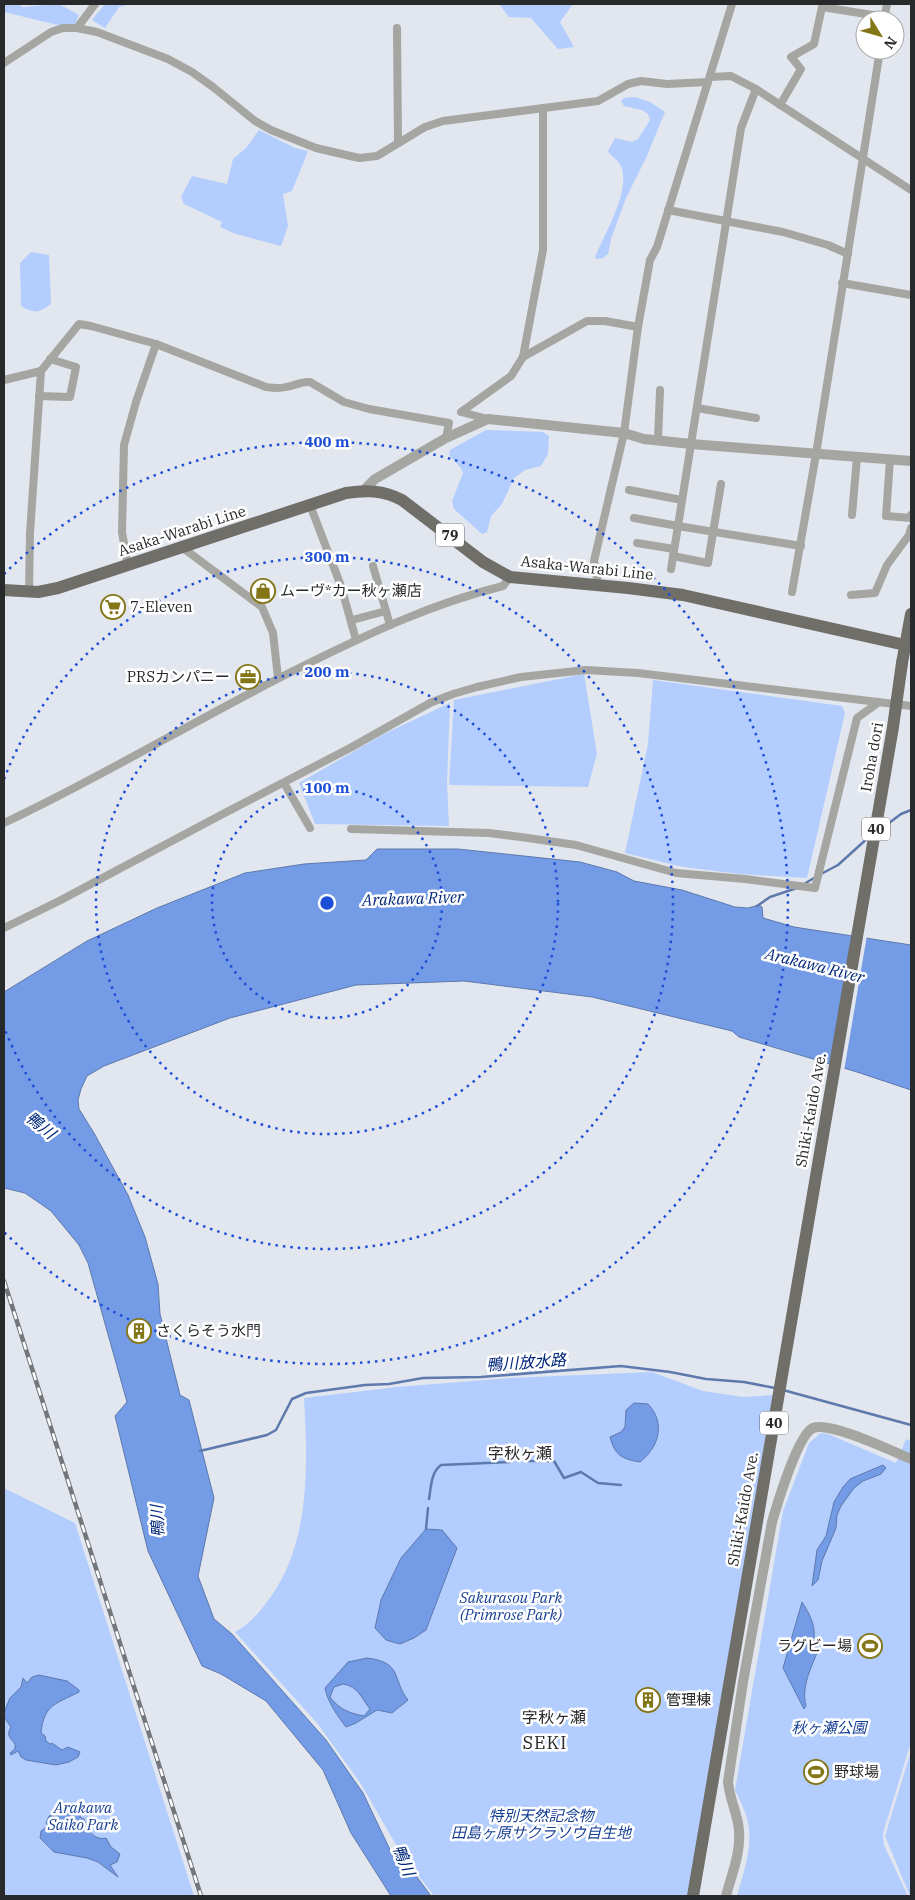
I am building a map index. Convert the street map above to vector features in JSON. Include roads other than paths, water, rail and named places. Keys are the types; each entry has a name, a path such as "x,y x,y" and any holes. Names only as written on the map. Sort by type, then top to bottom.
{"main road":[{"name":"Asaka-Warabi Line","path":"4,590 29,592 58,588 346,493 364,490 384,492 402,500 483,562 510,576 662,592 703,599 908,646"},
{"name":"Iroha dori","path":"848,995 902,664 908,646 911,614"},
{"name":"Shiki-Kaido Ave.","path":"693,1896 848,995"}],"street":[{"path":"77,28 95,4"},
{"path":"596,586 597,578 594,562 624,432 638,327 650,260 657,247 732,4"},
{"path":"780,104 801,68 791,56 814,44 822,7 855,13"},
{"path":"4,63 51,32 63,28 77,28 97,32 168,59 214,87 263,126 316,148 359,158 377,156 425,127 443,121 598,101 628,84 641,82 667,84 731,76 780,104 911,190"},
{"path":"397,28 398,143"},
{"path":"792,592 816,454 878,60"},
{"path":"671,569 741,128 756,89"},
{"path":"446,438 449,423 461,412 511,376 523,357 543,250 543,108"},
{"path":"668,210 783,232 828,245 848,254"},
{"path":"842,283 911,295"},
{"path":"523,357 587,322 605,321 638,327"},
{"path":"4,380 40,371 79,324 156,344 266,387 282,388 304,381 310,382 344,402 369,409 449,423"},
{"path":"128,566 122,532 124,445 136,402 156,344"},
{"path":"39,396 70,397 76,367 50,359"},
{"path":"29,592 30,533 40,371"},
{"path":"658,440 660,390"},
{"path":"697,408 756,418"},
{"path":"461,412 488,419 624,432 644,438 691,444 911,461"},
{"path":"364,490 374,479 446,438 488,419"},
{"path":"852,515 857,457"},
{"path":"890,460 886,516 911,516 911,523"},
{"path":"637,542 708,563 721,484"},
{"path":"629,490 682,500"},
{"path":"310,506 338,576 352,620 356,640"},
{"path":"634,518 800,546"},
{"path":"851,595 874,593 887,565 909,535 911,528"},
{"path":"183,548 262,607 273,632 278,678"},
{"path":"373,566 390,625"},
{"path":"4,823 105,772 278,678 356,640 420,612 503,586 510,576"},
{"path":"352,620 386,611"},
{"path":"4,928 284,783 437,700 477,687 546,674 586,670 638,673 911,706"},
{"path":"351,829 480,833 513,836 576,845 676,873 815,888 857,718 879,702"},
{"path":"284,783 310,828"},
{"path":"726,1896 739,1844 738,1822 729,1794 728,1782 732,1755 769,1534 779,1497 793,1462 805,1435 811,1429 820,1426 838,1429 911,1459"}],"water":[{"path":"377,849 458,849 580,862 617,872 634,881 682,890 735,907 748,908 759,905 762,907 763,918 794,927 911,945 911,1090 739,1037 732,1031 592,997 464,981 356,985 230,1018 104,1066 87,1076 78,1100 79,1109 128,1195 145,1237 158,1284 160,1314 180,1395 189,1400 214,1498 198,1576 214,1619 232,1634 326,1740 363,1793 393,1856 417,1877 431,1896 391,1896 351,1833 323,1770 266,1701 221,1674 202,1666 148,1551 115,1416 127,1402 88,1263 79,1245 51,1211 25,1193 4,1188 4,992 87,941 157,908 245,873 304,864 366,860"},
{"path":"634,1403 648,1404 654,1411 658,1427 656,1442 647,1456 640,1462 623,1458 614,1448 610,1437 621,1432 625,1427 626,1410"},
{"path":"883,1465 886,1468 881,1474 863,1481 854,1488 841,1506 837,1515 836,1528 822,1561 818,1580 812,1586 817,1550 826,1536 834,1502 850,1479"},
{"path":"426,1529 442,1530 457,1548 426,1630 400,1644 386,1640 375,1628 381,1600 401,1558"},
{"path":"802,1602 812,1623 814,1642 818,1650 806,1685 806,1706 804,1709 783,1668"},
{"path":"367,1658 386,1663 395,1673 408,1700 392,1713 377,1710 346,1727 331,1704 325,1688 348,1662","holes":["343,1684 348,1685 359,1694 370,1709 364,1716 345,1710 330,1697 334,1687"]},
{"path":"39,1675 67,1681 79,1690 79,1692 48,1710 41,1733 45,1736 46,1741 62,1750 68,1747 80,1752 78,1757 69,1762 56,1765 26,1760 21,1757 18,1751 11,1755 10,1753 15,1749 15,1744 9,1736 11,1727 4,1717 5,1710 10,1698 21,1687 23,1678 27,1683 32,1677"},
{"path":"66,1809 77,1811 95,1836 106,1838 111,1847 120,1854 117,1862 110,1865 118,1877 98,1862 54,1852 40,1838 41,1831 48,1826 46,1823 49,1816"}],"waterway":[{"path":"881,829 901,814 911,810"},
{"path":"821,874 838,865 870,836"},
{"path":"804,884 814,878"},
{"path":"757,906 770,897 797,888"},
{"name":"鴨川放水路","path":"200,1451 267,1435 276,1430 292,1399 306,1393 365,1385 389,1384 423,1378 481,1377 621,1366 706,1379 744,1382 775,1388"},
{"name":"鴨川放水路","path":"783,1390 911,1425"},
{"path":"526,1461 554,1461 564,1478 581,1472 598,1483 621,1485"},
{"path":"429,1499 433,1476 441,1465 510,1462"},
{"path":"426,1529 428,1508"}],"railway":[{"path":"4,1281 201,1896"}],"place":[{"name":"ムーヴ*カー秋ヶ瀬店","path":"263,591"},
{"name":"7-Eleven","path":"113,607"},
{"name":"PRSカンパニー","path":"248,677"},
{"name":"さくらそう水門","path":"139,1331"},
{"name":"ラグビー場","path":"870,1646"},
{"name":"管理棟","path":"648,1700"},
{"name":"野球場","path":"816,1772"}],"district":[{"name":"字秋ヶ瀬","path":"520,1453"},
{"name":"字秋ヶ瀬","path":"554,1717"},
{"name":"SEKI","path":"545,1743"}],"water label":[{"name":"Arakawa River","path":"413,898"},
{"name":"Arakawa River","path":"815,965"},
{"name":"鴨川","path":"41,1125"},
{"name":"鴨川","path":"157,1521"},
{"name":"鴨川","path":"404,1860"}],"park label":[{"name":"Sakurasou Park (Primrose Park)","path":"511,1606"},
{"name":"秋ヶ瀬公園","path":"829,1728"},
{"name":"Arakawa Saiko Park","path":"83,1816"},
{"name":"特別天然記念物 田島ヶ原サクラソウ自生地","path":"541,1824"}]}
